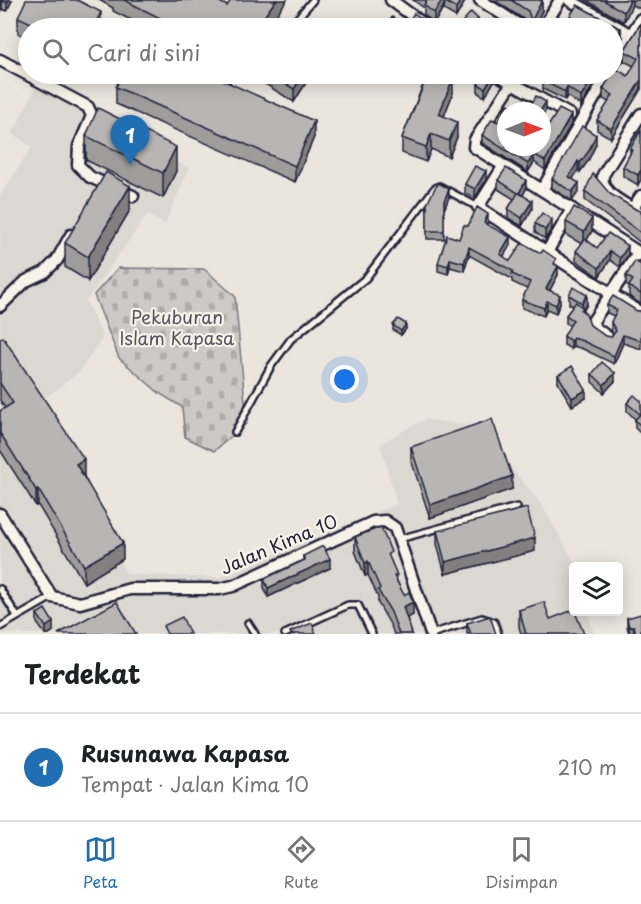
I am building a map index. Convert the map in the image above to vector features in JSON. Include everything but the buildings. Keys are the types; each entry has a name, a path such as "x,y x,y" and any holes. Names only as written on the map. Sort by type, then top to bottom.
{"street":[{"path":"391,0 415,18"},
{"path":"480,0 508,18"},
{"path":"549,18 560,0"},
{"path":"569,0 601,18"},
{"path":"623,49 641,19"},
{"path":"623,30 632,35"},
{"path":"0,60 18,70"},
{"path":"43,84 91,111 92,116 76,154 78,165 83,172 98,187 133,196"},
{"path":"511,84 473,144 476,149 640,254 610,294 593,324 609,338"},
{"path":"524,84 579,120"},
{"path":"542,190 599,84"},
{"path":"641,114 602,181 606,190 637,211 641,195"},
{"path":"503,167 478,207 641,313"},
{"path":"547,252 572,209"},
{"path":"0,306 26,280 45,272 57,260 79,221"},
{"path":"0,514 52,597"},
{"name":"Jalan Kima 10","path":"52,597 80,603 130,590 219,589 233,586 379,520 395,528 431,634"}],"lane":[{"path":"298,18 313,0"},
{"path":"235,432 272,366 291,339 373,271 437,186 445,188 478,207"},
{"path":"399,539 517,507"},
{"path":"0,589 17,616"},
{"path":"0,627 52,597"},
{"path":"285,634 348,605 358,605 372,634"},
{"path":"431,634 482,618 494,622 498,634"},
{"path":"248,623 255,634"}],"shaded area":[{"path":"37,84 52,84 189,169 165,224 147,215 86,301 103,337 79,372 43,400 38,414 127,574 219,578 397,504 380,444 425,419 478,427 541,504 575,562 569,562 569,616 589,616 594,634 0,634 0,196 32,147 12,134"}],"green space":[{"name":"Pekuburan Islam Kapasa","path":"118,268 204,269 235,296 247,423 214,451 185,437 182,407 159,393 119,358 94,295"}],"place":[{"name":"Rusunawa Kapasa","path":"130,165"}]}
